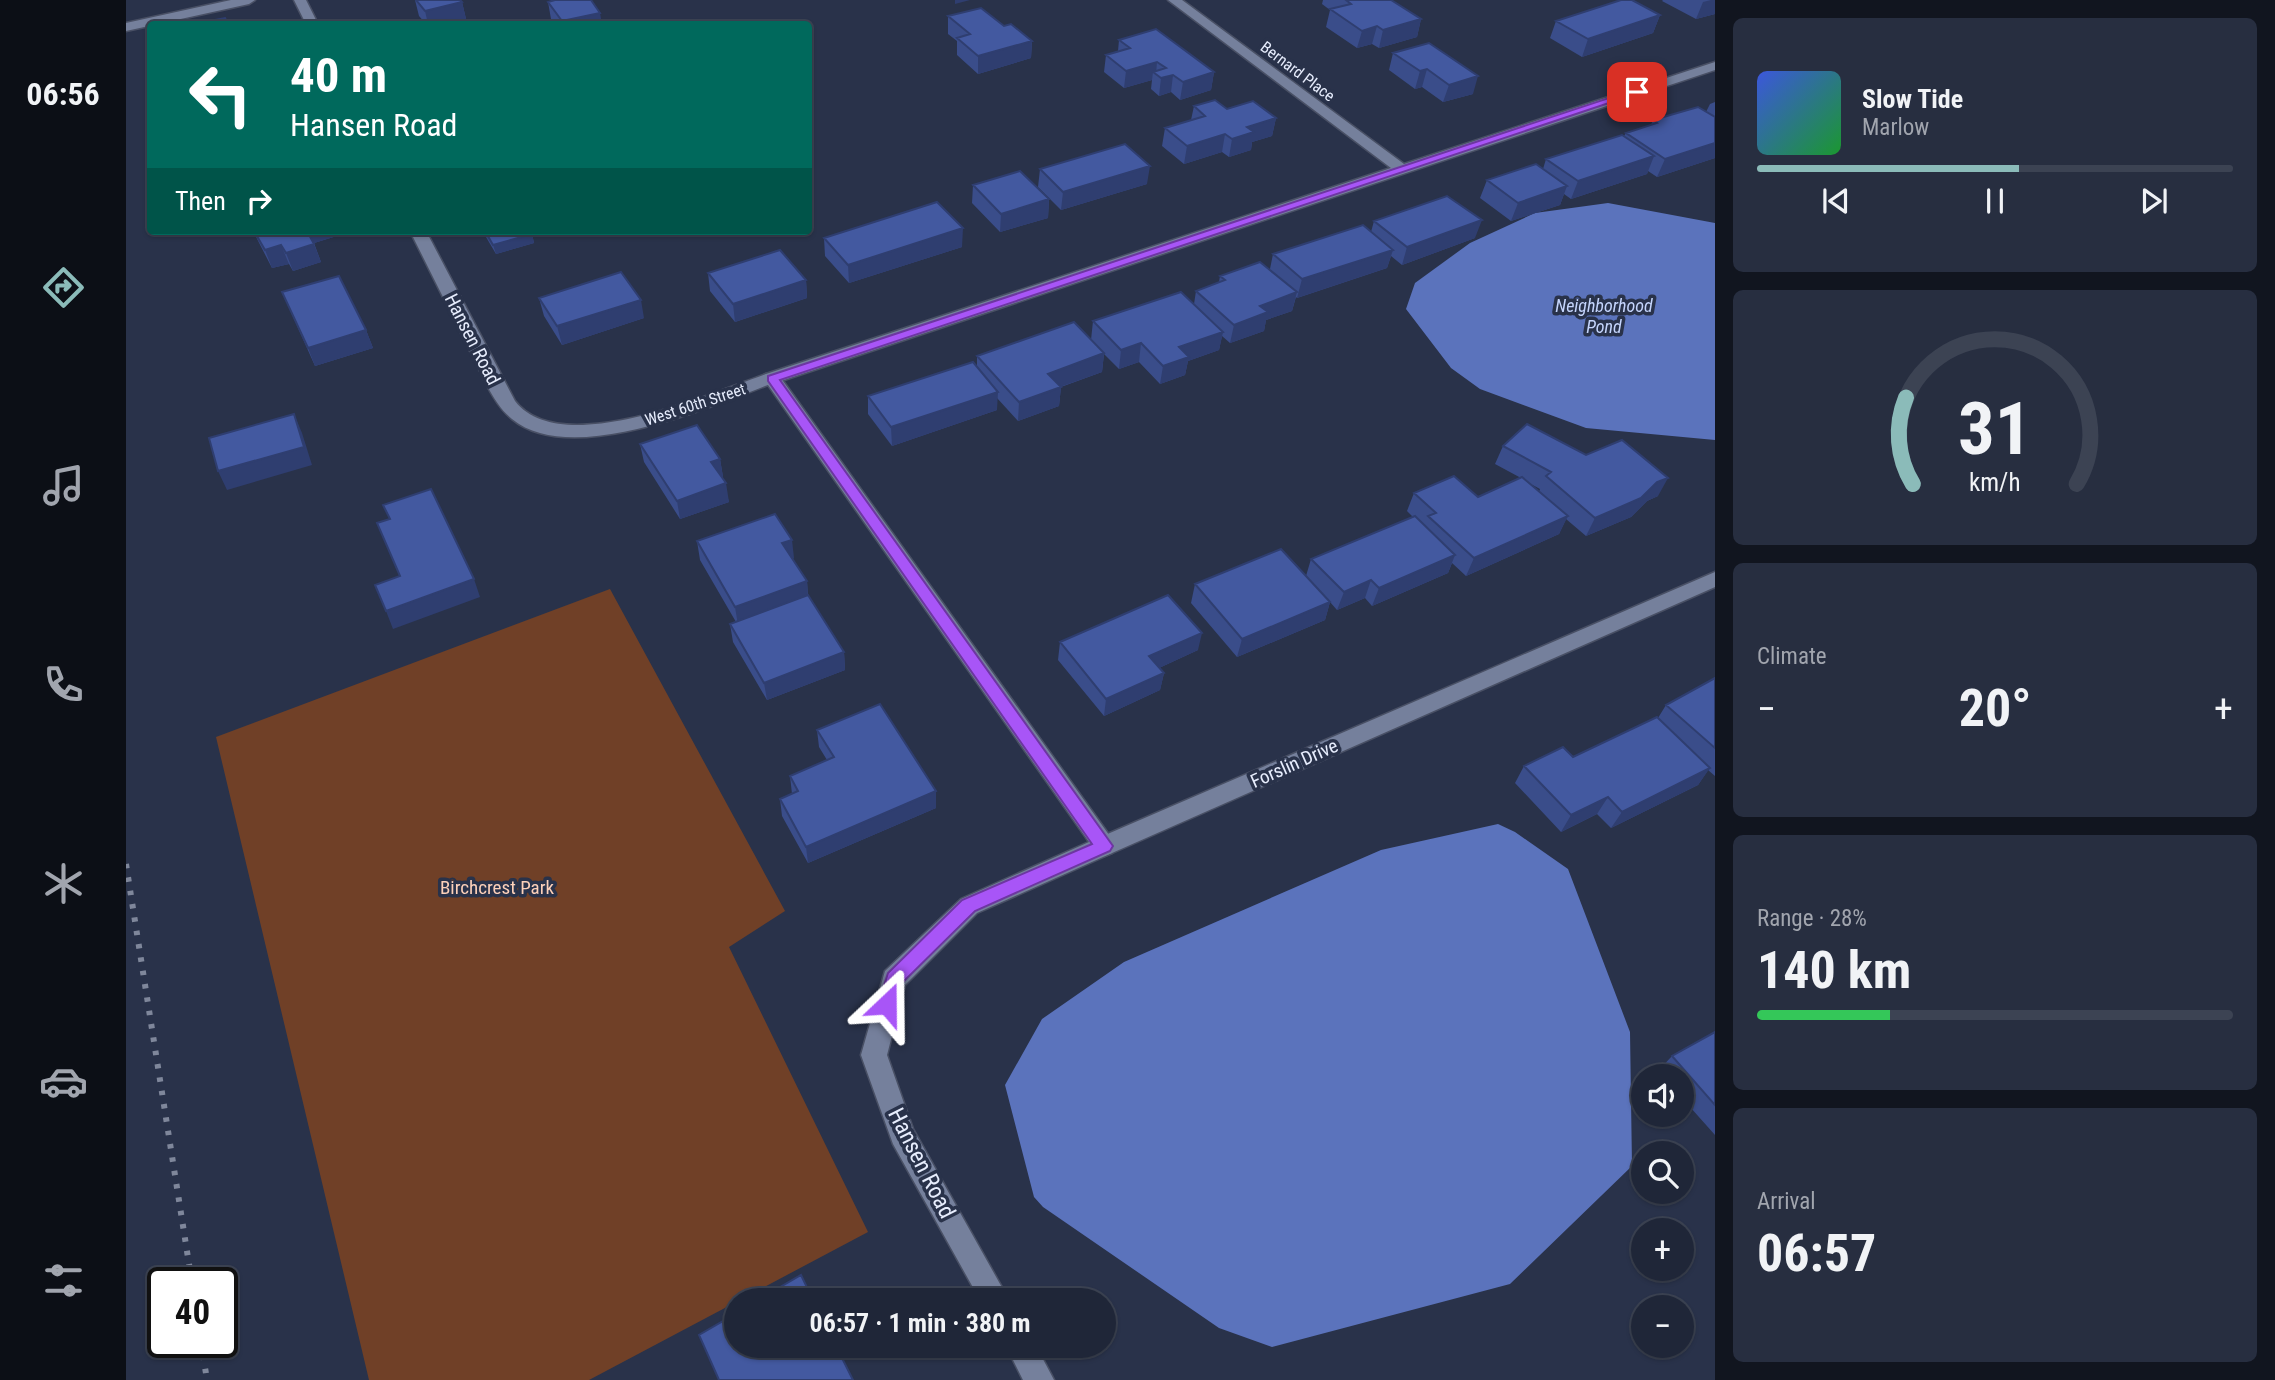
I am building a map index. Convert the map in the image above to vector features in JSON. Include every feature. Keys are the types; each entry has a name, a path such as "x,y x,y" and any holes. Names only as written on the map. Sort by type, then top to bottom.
{"street":[{"path":"153,21 249,0"},
{"path":"300,0 310,21"},
{"name":"Bernard Place","path":"1174,0 1402,170"},
{"path":"126,27 147,22"},
{"name":"West 60th Street","path":"548,430 592,432 638,423 1715,66"},
{"name":"Hansen Road","path":"420,235 500,392 519,416 548,430"},
{"path":"772,379 1104,846"},
{"name":"Forslin Drive","path":"894,979 969,906 1715,579"},
{"name":"Hansen Road","path":"894,979 874,1055 902,1136 988,1288"},
{"path":"1027,1358 1039,1380"}],"green space":[{"name":"Birchcrest Park","path":"610,589 785,911 729,947 868,1232 762,1288 724,1288 724,1308 589,1380 369,1380 216,737"}],"water":[{"name":"Neighborhood Pond","path":"1608,203 1715,223 1715,440 1586,428 1480,389 1451,368 1406,309 1415,283 1470,243 1535,213"},
{"path":"1498,824 1515,832 1568,869 1630,1032 1631,1167 1510,1284 1272,1347 1219,1328 1043,1207 1034,1197 1005,1085 1042,1019 1124,962 1381,850"}],"building":[{"path":"416,0 460,0 462,2 425,11"},
{"path":"591,0 600,13 562,21 548,2"},
{"path":"1346,0 1391,0 1421,19 1383,30 1377,26 1362,31 1330,9 1351,4"},
{"path":"1621,0 1632,0 1660,15 1588,39 1556,21"},
{"path":"981,8 1004,26 1011,24 1032,41 978,56 957,38 970,34 948,16"},
{"path":"1156,29 1214,72 1183,82 1173,75 1161,78 1153,72 1166,68 1157,62 1126,71 1106,55 1130,48 1119,40"},
{"path":"1429,43 1478,76 1449,85 1427,69 1420,71 1393,53"},
{"path":"1215,100 1227,109 1253,101 1276,118 1247,127 1254,132 1232,139 1225,134 1187,146 1165,128 1205,116 1194,106"},
{"path":"1698,107 1715,117 1715,143 1665,159 1626,133 1657,123 1653,120"},
{"path":"1622,135 1654,156 1578,181 1546,159"},
{"path":"1125,144 1150,166 1063,192 1040,169"},
{"path":"1536,164 1567,186 1518,203 1487,180"},
{"path":"1020,171 1049,199 1001,214 973,185"},
{"path":"1447,196 1482,220 1407,247 1374,221"},
{"path":"937,202 963,228 848,265 824,238"},
{"path":"1363,225 1393,250 1302,279 1273,254"},
{"path":"256,235 309,235 314,244 286,253 281,245 265,250"},
{"path":"487,235 528,235 493,245"},
{"path":"780,250 806,280 733,304 708,273"},
{"path":"1260,262 1297,292 1260,306 1268,312 1234,325 1196,291 1225,280 1220,276"},
{"path":"621,272 641,300 557,326 539,298"},
{"path":"339,276 366,330 308,348 282,292"},
{"path":"1181,292 1223,332 1179,347 1189,357 1163,366 1141,343 1121,350 1093,321"},
{"path":"1074,322 1104,353 1048,374 1061,387 1019,402 977,356"},
{"path":"973,362 998,392 891,427 868,396"},
{"path":"294,414 304,447 218,471 209,438"},
{"path":"1527,424 1586,455 1622,440 1668,478 1657,482 1641,498 1595,518 1546,476 1551,472 1503,446"},
{"path":"697,425 720,459 711,462 726,483 677,501 640,444"},
{"path":"1454,476 1478,497 1522,477 1568,516 1474,558 1428,516 1436,513 1414,493"},
{"path":"431,489 474,579 386,611 375,585 400,576 377,523 390,519 383,505"},
{"path":"775,514 792,540 782,543 807,581 735,607 697,541"},
{"path":"1415,516 1455,555 1379,588 1371,580 1344,592 1311,559"},
{"path":"1281,549 1330,602 1242,639 1195,584"},
{"path":"808,595 844,652 764,683 730,624"},
{"path":"1168,595 1202,633 1149,656 1164,673 1106,699 1060,642"},
{"path":"1715,678 1715,748 1666,705"},
{"path":"880,704 936,791 806,847 780,799 798,791 790,776 834,757 817,730"},
{"path":"1657,717 1710,768 1622,812 1608,797 1571,815 1524,766 1563,747 1573,757"},
{"path":"1715,1032 1715,1105 1694,1081 1694,1064 1679,1064 1672,1056"},
{"path":"801,1275 807,1288 779,1288"},
{"path":"724,1321 724,1358 842,1358 853,1380 719,1380 699,1335"}],"railway":[{"path":"126,864 189,1267"},
{"path":"204,1358 207,1380"}],"route":[{"path":"887,1004 894,979 969,906 1104,846 772,379 1637,92"}]}
